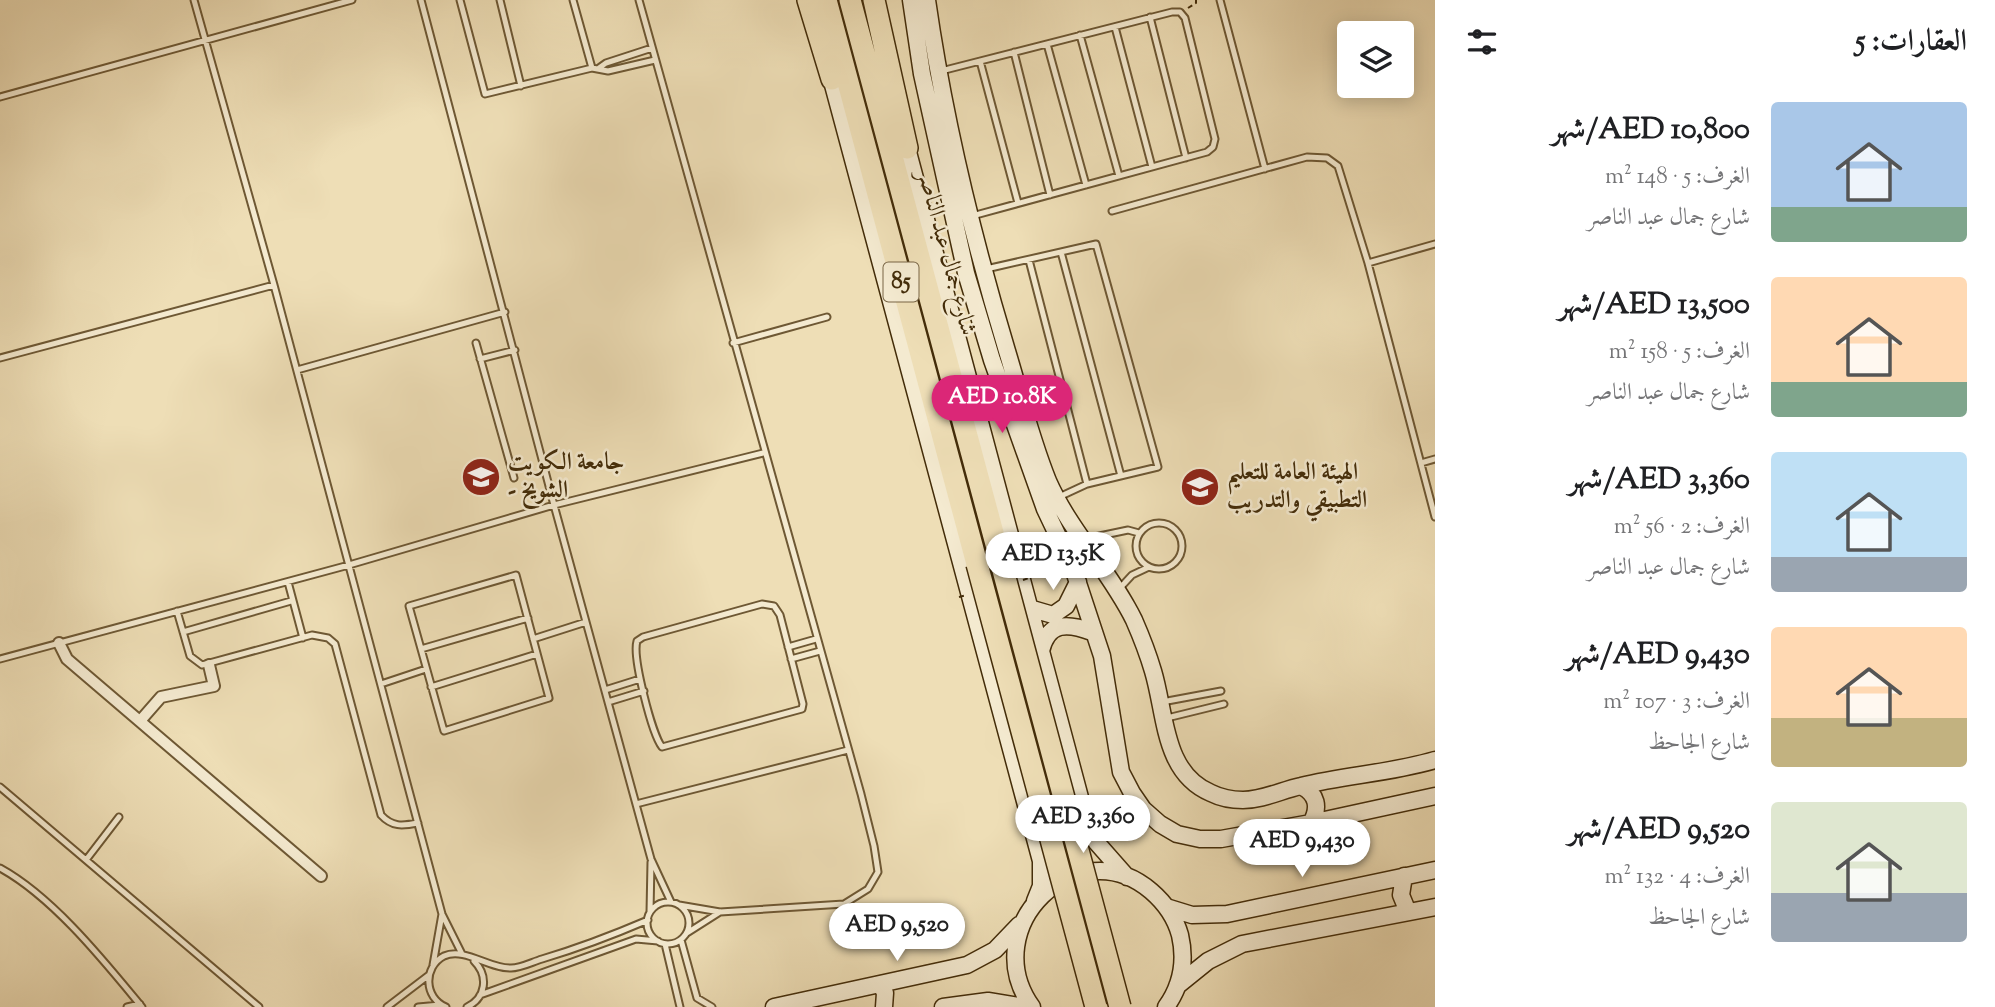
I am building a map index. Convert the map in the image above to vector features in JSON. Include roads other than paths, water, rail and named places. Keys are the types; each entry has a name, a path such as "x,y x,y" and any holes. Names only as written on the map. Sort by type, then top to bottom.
{"highway":[{"path":"809,0 832,79"},
{"name":"شارع جمال عبد الناصر","path":"826,0 1096,1007"},
{"name":"شارع جمال عبد الناصر","path":"850,0 1120,1007"},
{"path":"874,0 907,148"}],"street":[{"path":"867,0 1090,835 1127,877"},
{"path":"920,7 967,273 985,335 1045,509 1077,582 1102,656 1121,772 1132,793 1151,817 1177,834 1200,839 1221,839 1311,823 1435,796"},
{"path":"927,53 938,72 982,270 1047,479 1056,498 1133,619 1153,669 1172,751 1180,767 1192,782 1210,793 1229,799 1245,800 1331,780 1403,770 1435,760"},
{"path":"774,1007 979,961 995,950 1023,920 1041,886 1041,861 832,79"},
{"path":"1029,608 1053,615 1066,606 1077,582"},
{"path":"1041,651 1046,636 1059,627 1073,625 1092,632"},
{"path":"59,643 67,659 321,876"},
{"path":"139,721 161,697 214,686 209,665"},
{"path":"1331,780 1326,796 1332,812 1339,817"},
{"path":"1301,786 1309,790 1317,806 1311,823"},
{"path":"1166,906 1192,915 1216,915 1435,870"},
{"path":"1035,901 1055,885 1078,875 1102,872 1127,877 1147,887 1166,906 1174,920 1182,946 1177,986 1166,1007"},
{"path":"1404,877 1401,895 1408,912"},
{"path":"1177,986 1208,961 1242,944 1435,907"},
{"path":"1023,920 1016,941 1015,963 1019,984 1032,1007"},
{"path":"881,985 885,993 884,1007"},
{"path":"943,1007 988,1001 1025,1007"}],"lane":[{"path":"194,0 274,285 442,914 462,954"},
{"path":"0,97 352,0"},
{"path":"421,0 554,505 651,859 671,902"},
{"path":"460,0 485,94 592,68 608,71 655,60"},
{"path":"500,0 521,86"},
{"path":"573,0 592,68"},
{"path":"639,0 763,453 848,750 874,846 878,872 868,889 844,904 720,912 663,902 650,912"},
{"path":"1220,0 1265,169"},
{"path":"938,72 1180,12 1185,18 1215,139 1213,148 1206,152 969,217"},
{"path":"1150,18 1186,158"},
{"path":"1115,27 1152,167"},
{"path":"1080,35 1119,176"},
{"path":"1047,44 1086,185"},
{"path":"599,68 606,63 652,48"},
{"path":"1014,52 1050,195"},
{"path":"980,61 1018,203"},
{"path":"1112,211 1314,156 1327,158 1338,166 1368,263 1435,517"},
{"path":"982,270 1097,244 1158,467 1087,484 1056,498"},
{"path":"1368,263 1435,244"},
{"path":"1061,252 1121,476"},
{"path":"1029,260 1087,484"},
{"path":"0,358 274,285"},
{"path":"297,370 505,312"},
{"path":"733,343 827,317"},
{"path":"475,343 514,478"},
{"path":"480,359 515,350"},
{"path":"0,659 288,582 554,505 763,453"},
{"path":"1420,463 1435,458"},
{"path":"1118,595 1125,580 1150,568 1163,569 1175,564 1182,553 1182,539 1175,528 1163,523 1150,524 1139,533 1137,553 1150,568"},
{"path":"1082,540 1122,530 1139,533"},
{"path":"516,575 533,639 549,698 444,731 409,606 516,575"},
{"path":"288,582 303,638"},
{"path":"183,632 292,601"},
{"path":"762,604 774,606 780,615 788,647 802,709 666,748 660,745 640,679 634,650 637,641 643,637 762,604"},
{"path":"177,611 190,656 202,665 303,638 321,636 335,644 381,815 397,826 418,823"},
{"path":"421,649 528,618"},
{"path":"533,639 586,622"},
{"path":"788,647 816,639"},
{"path":"791,659 820,651"},
{"path":"431,687 537,654"},
{"path":"381,684 426,669"},
{"path":"605,690 640,679"},
{"path":"608,702 644,691"},
{"path":"1161,702 1221,691"},
{"path":"1164,719 1224,704"},
{"path":"636,804 848,750"},
{"path":"0,787 260,1007"},
{"path":"86,860 119,817"},
{"path":"651,859 648,928 658,941"},
{"path":"0,868 16,877 91,945 141,1006"},
{"path":"679,905 689,918 687,933"},
{"path":"470,1006 481,995 636,939 665,944 681,940 687,933 720,912"},
{"path":"442,914 428,986 432,997 443,1006"},
{"path":"433,965 451,954 462,954 491,966 513,968 592,944 648,920"},
{"path":"681,940 697,998 712,1007"},
{"path":"665,944 680,1007"},
{"path":"472,958 484,976 481,995"},
{"path":"387,1007 429,975"},
{"path":"127,1007 141,1006"},
{"path":"418,1007 443,1006"}],"place":[{"name":"جامعة الكويت - الشويخ","path":"481,477"},
{"name":"الهيئة العامة للتعليم التطبيقي والتدريب","path":"1200,487"}]}
